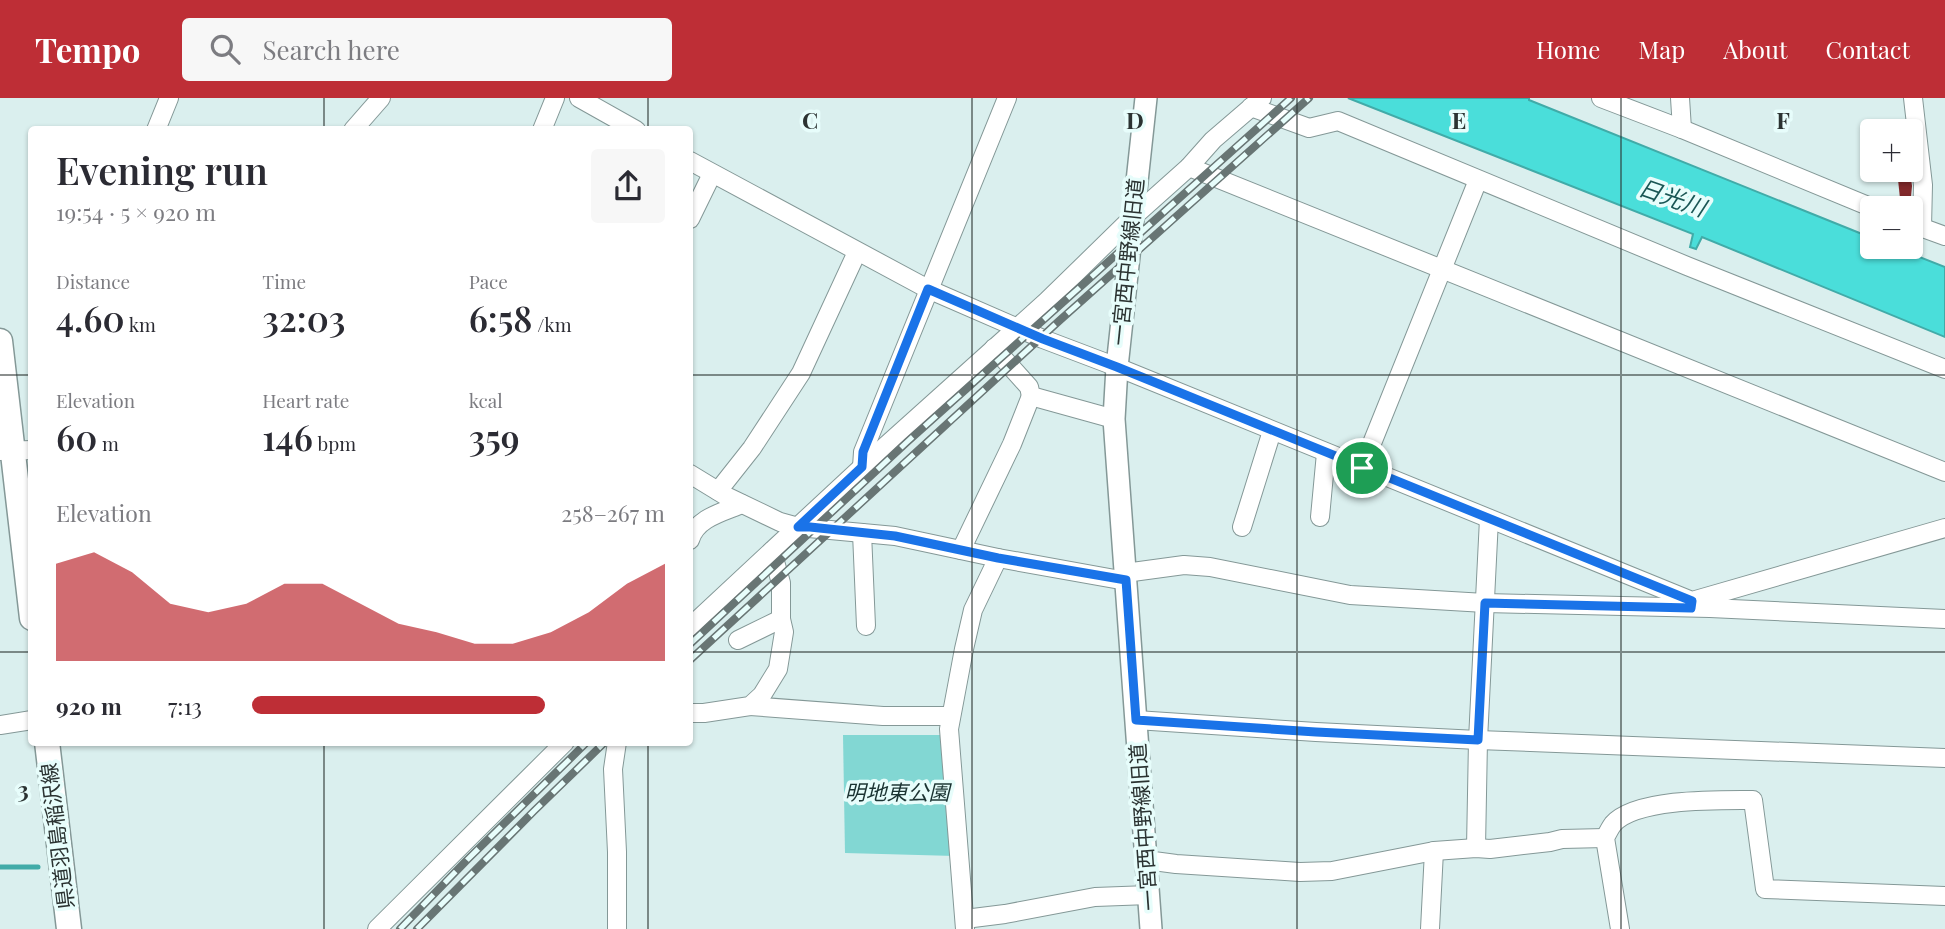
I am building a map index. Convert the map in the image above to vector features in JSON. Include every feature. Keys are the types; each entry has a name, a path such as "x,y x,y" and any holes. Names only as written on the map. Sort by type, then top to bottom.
{"main road":[{"path":"0,341 28,579"},
{"name":"県道羽島稲沢線","path":"47,746 69,929"}],"street":[{"path":"158,126 169,98"},
{"path":"356,126 381,98"},
{"path":"544,126 555,98"},
{"path":"579,98 629,126"},
{"path":"862,467 863,452 1007,98"},
{"name":"一宮西中野線旧道","path":"1146,98 1117,367 1114,419 1151,929"},
{"path":"1601,98 1860,203"},
{"path":"1680,98 1682,129"},
{"path":"1913,98 1923,185 1921,196"},
{"path":"693,624 862,467 1048,301 1189,167 1213,140 1257,103 1309,128 1338,121 1687,266 1945,369"},
{"path":"693,163 928,289 1691,604 1945,528"},
{"path":"1189,167 1945,472"},
{"path":"693,213 712,174"},
{"path":"1362,468 1478,180"},
{"path":"1923,228 1945,236"},
{"path":"718,491 752,448 801,373 857,252"},
{"path":"961,550 1012,444 1031,396 1029,387 994,348"},
{"path":"1031,396 1114,419"},
{"path":"1242,527 1272,431"},
{"path":"1320,517 1326,453"},
{"path":"693,476 780,523 895,536 998,558 1126,577 1185,565 1210,567 1350,595 1485,603 1691,604 1945,619"},
{"path":"693,530 707,519 742,504"},
{"path":"1476,848 1478,740 1489,519"},
{"path":"862,533 866,626"},
{"path":"750,706 762,695 778,669 784,632 781,619 781,583 772,551"},
{"path":"998,558 974,610 949,729 965,924 1096,897 1149,895"},
{"path":"738,640 781,619"},
{"path":"693,713 750,706 883,716 951,716"},
{"path":"1136,720 1478,740 1945,758"},
{"path":"0,725 28,721"},
{"path":"377,929 561,746"},
{"path":"616,746 613,769 617,929"},
{"path":"1620,929 1605,838 1614,822 1632,812 1656,805 1706,800 1753,800 1765,889 1945,896"},
{"path":"1146,860 1300,872 1332,871 1434,851 1490,849 1562,839 1605,838"},
{"path":"1430,929 1434,851"}],"green space":[{"name":"明地東公園","path":"843,735 946,735 955,856 845,853"}],"water":[{"name":"日光川","path":"1348,98 1529,98 1860,233 1860,259 1923,258 1945,267 1945,337 1702,237 1696,249 1690,247 1693,234"}],"building":[{"path":"1898,182 1912,182 1911,196 1900,196"}],"waterway":[{"path":"0,867 38,867"}],"railway":[{"path":"693,641 907,442 1291,98"},
{"path":"693,657 1059,321 1309,98"},
{"path":"400,929 583,746"},
{"path":"417,929 601,746"}],"route":[{"path":"928,289 1043,339 1362,468 1692,601 1691,608 1485,603 1478,740 1136,720 1126,580 998,558 895,536 798,527 862,467 863,452 928,289"}]}
